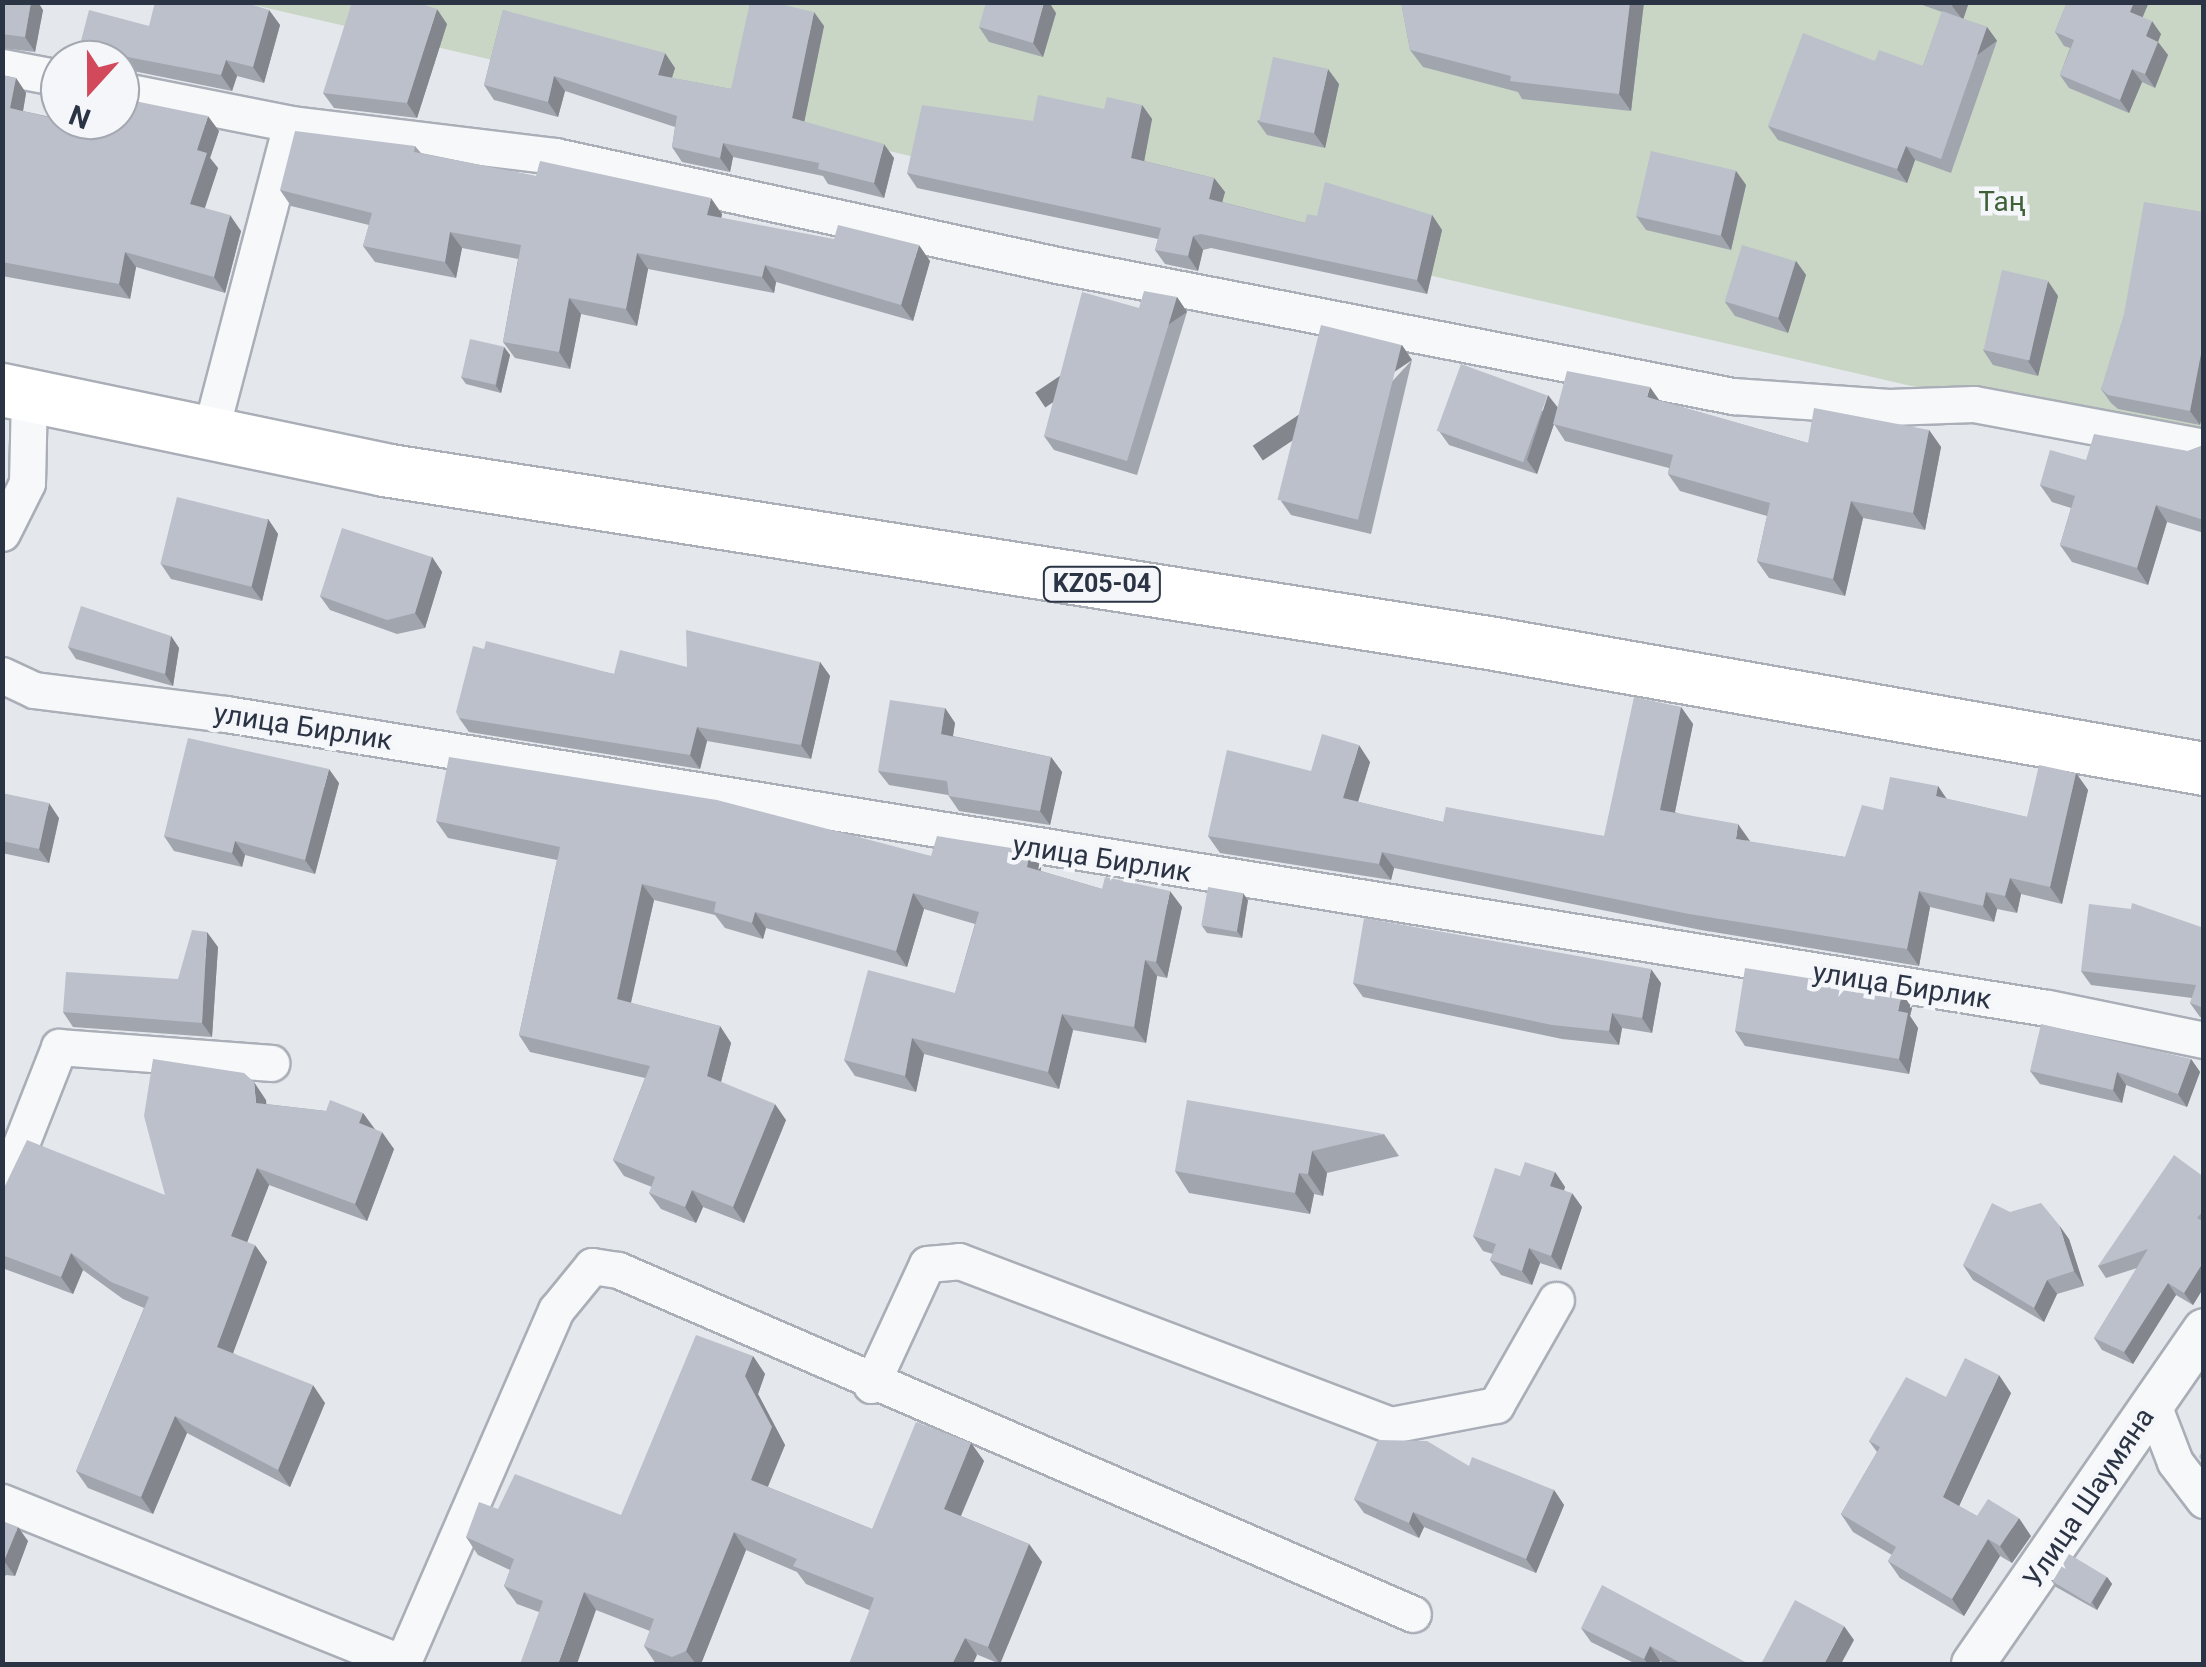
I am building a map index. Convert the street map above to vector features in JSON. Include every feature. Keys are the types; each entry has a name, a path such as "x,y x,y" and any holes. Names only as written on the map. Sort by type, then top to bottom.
{"main road":[{"name":"KZ05-04","path":"16,392 384,470 1490,642 2204,769"}],"street":[{"path":"2,67 40,74"},
{"path":"140,94 291,124 556,156 1057,265 1734,396 1889,407 1974,404 2204,447"},
{"path":"210,433 291,124"},
{"path":"2,533 26,483 16,392"},
{"name":"улица Бирлик","path":"2,674 34,690 226,714 2048,1008 2204,1040"},
{"path":"2,1192 60,1047 271,1062"},
{"path":"871,1384 926,1264 959,1261 1391,1425 1496,1405 1556,1300"},
{"path":"2,1502 403,1664 556,1310 592,1266 618,1270 871,1384 1413,1614"},
{"name":"Улица Шаумяна","path":"1973,1664 2204,1330"},
{"path":"2152,1402 2175,1462 2204,1500"}],"green space":[{"name":"Таң","path":"245,3 2203,3 2203,453"}],"building":[{"path":"2,2 31,2 25,37 2,34"},
{"path":"155,2 244,2 269,10 253,67 226,60 221,75 140,59 140,40 81,40 89,10 149,26"},
{"path":"352,2 415,2 437,9 407,103 323,93"},
{"path":"750,2 771,2 814,12 792,118 884,144 874,183 818,169 819,163 723,143 720,158 672,147 677,116 554,76 548,102 484,85 503,10 665,53 658,75 731,89"},
{"path":"986,2 1044,2 1033,43 979,27"},
{"path":"1401,2 1630,2 1619,94 1510,81 1511,76 1410,50"},
{"path":"2067,2 2134,2 2130,12 2152,21 2146,36 2158,42 2145,74 2132,69 2120,100 2060,75 2074,40 2055,32"},
{"path":"1942,11 1987,27 1941,159 1906,146 1897,169 1768,126 1803,33 1875,61 1879,50 1923,66"},
{"path":"1273,57 1328,69 1314,133 1259,122"},
{"path":"2,75 16,78 10,108 40,115 40,140 140,140 140,102 208,116 197,150 207,153 190,204 230,215 214,277 125,252 119,284 2,262"},
{"path":"1038,95 1104,109 1107,97 1142,105 1131,158 1214,178 1209,199 1305,223 1307,214 1317,216 1325,182 1432,215 1417,280 1201,234 1193,236 1188,256 1155,250 1161,228 907,173 922,105 1033,121"},
{"path":"295,131 415,146 414,152 536,176 540,161 711,198 707,215 834,239 838,225 919,245 901,305 765,265 762,277 637,253 626,309 569,298 559,352 503,342 521,245 450,232 445,262 363,246 372,213 280,190"},
{"path":"1651,151 1736,171 1721,236 1636,216"},
{"path":"2144,202 2204,212 2204,338 2190,411 2108,395 2101,389 2124,314"},
{"path":"1742,245 1796,261 1778,318 1725,301"},
{"path":"2002,270 2048,281 2029,360 1984,350"},
{"path":"1144,291 1177,297 1127,461 1044,436 1082,292 1139,308"},
{"path":"1321,325 1402,345 1358,520 1277,500"},
{"path":"470,339 504,347 495,385 461,377"},
{"path":"1461,364 1547,395 1523,462 1437,431"},
{"path":"1567,371 1650,387 1647,397 1808,443 1814,408 1929,430 1913,513 1851,501 1833,579 1757,561 1770,503 1668,474 1673,455 1553,424"},
{"path":"2094,434 2188,451 2204,445 2204,520 2156,505 2137,568 2060,545 2075,496 2040,485 2050,450 2086,460"},
{"path":"177,497 268,520 252,587 160,564"},
{"path":"342,528 432,557 415,613 387,620 320,596"},
{"path":"81,606 171,636 165,674 68,647"},
{"path":"686,630 820,662 801,745 697,727 690,755 459,718 456,712 473,646 484,649 486,641 614,674 620,650 687,667"},
{"path":"1634,697 1681,707 1660,810 1738,824 1736,839 1845,857 1862,805 1883,810 1890,777 1938,786 1936,796 2027,817 2039,765 2076,773 2050,887 2010,878 2005,896 1986,892 1983,906 1919,891 1907,949 1689,914 1382,852 1379,864 1208,836 1227,750 1311,771 1322,734 1359,745 1343,798 1443,822 1446,807 1604,836"},
{"path":"890,700 945,708 941,734 1051,757 1040,811 949,796 947,781 878,771"},
{"path":"188,738 329,769 305,860 235,841 232,853 164,836"},
{"path":"449,757 717,800 931,856 937,836 1030,851 1027,867 1102,889 1105,877 1170,891 1156,962 1145,960 1134,1027 1062,1014 1048,1072 912,1038 905,1076 844,1060 868,970 955,993 979,912 913,893 896,951 755,912 752,923 714,912 716,902 642,884 617,999 720,1026 707,1076 775,1104 733,1207 692,1190 685,1207 649,1193 655,1177 613,1160 650,1066 519,1035 560,847 436,821"},
{"path":"2,793 49,803 39,849 2,841"},
{"path":"1208,887 1243,893 1237,932 1201,925"},
{"path":"2132,903 2204,928 2204,1008 2190,1003 2196,985 2081,971 2089,904 2131,909"},
{"path":"1364,918 1651,969 1642,1018 1612,1013 1609,1031 1552,1025 1353,983"},
{"path":"192,930 207,932 202,1023 63,1012 66,972 178,979"},
{"path":"1745,968 1902,993 1898,1011 1908,1013 1899,1059 1735,1031"},
{"path":"2041,1024 2191,1059 2178,1094 2117,1072 2113,1090 2030,1071"},
{"path":"153,1059 244,1073 254,1082 256,1103 326,1111 330,1100 363,1113 359,1123 382,1132 355,1204 257,1168 231,1236 255,1245 217,1347 313,1385 278,1470 175,1416 141,1497 76,1471 149,1297 111,1282 71,1253 61,1277 2,1255 2,1192 27,1140 165,1195 144,1116"},
{"path":"1187,1100 1384,1134 1312,1151 1308,1174 1299,1173 1295,1193 1175,1171"},
{"path":"2174,1155 2204,1177 2204,1210 2197,1218 2204,1222 2204,1261 2184,1293 2168,1283 2124,1352 2094,1338 2148,1249 2098,1266"},
{"path":"1525,1162 1555,1172 1550,1186 1572,1193 1551,1256 1529,1248 1522,1271 1490,1260 1496,1244 1473,1236 1495,1168 1520,1176"},
{"path":"1992,1203 2010,1212 2041,1203 2059,1225 2074,1271 2047,1280 2034,1308 1963,1265"},
{"path":"696,1335 753,1356 745,1376 772,1427 751,1480 872,1529 916,1422 971,1443 944,1509 1029,1544 988,1647 965,1638 952,1664 849,1664 874,1598 793,1566 797,1559 734,1532 686,1651 672,1657 644,1646 654,1619 584,1592 558,1664 520,1664 543,1601 504,1586 514,1559 466,1537 479,1502 498,1509 515,1474 621,1515"},
{"path":"1965,1358 1999,1375 1943,1497 1977,1516 1988,1499 2019,1518 2000,1546 1988,1539 1952,1599 1888,1561 1896,1547 1841,1514 1880,1447 1869,1441 1906,1377 1946,1397"},
{"path":"1378,1440 1427,1441 1469,1466 1472,1457 1554,1490 1526,1559 1413,1512 1409,1523 1354,1499"},
{"path":"2,1521 18,1527 4,1561 2,1561"},
{"path":"2069,1554 2107,1577 2090,1604 2053,1581"},
{"path":"1602,1585 1749,1664 1682,1664 1650,1646 1644,1659 1581,1628"},
{"path":"1795,1600 1844,1626 1824,1664 1761,1664"}]}
